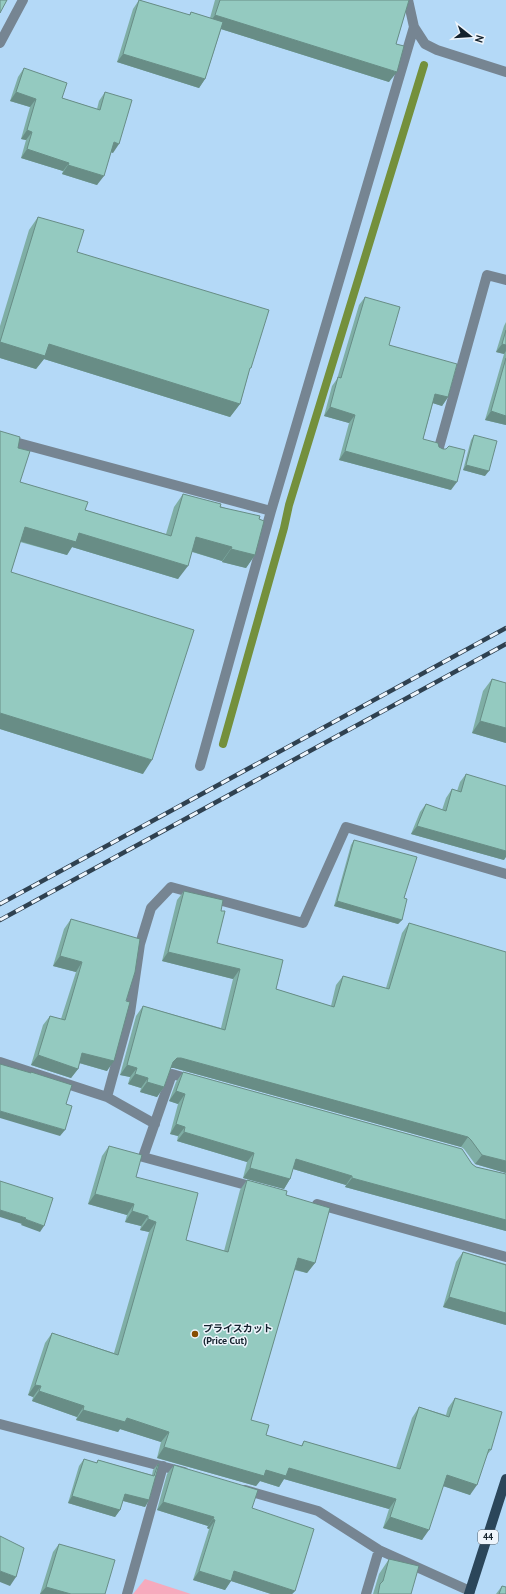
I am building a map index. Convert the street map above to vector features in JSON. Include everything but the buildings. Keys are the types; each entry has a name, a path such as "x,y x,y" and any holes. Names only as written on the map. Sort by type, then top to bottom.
{"main road":[{"name":"44","path":"470,1592 506,1479"}],"street":[{"path":"0,43 23,0"},
{"path":"408,0 414,27 425,44 436,50 506,72"},
{"path":"200,766 271,511 414,27"},
{"path":"438,451 487,275 506,280"},
{"path":"0,438 271,511"},
{"path":"107,1097 130,1013 140,944 151,908 171,887 303,923 346,827 506,874"},
{"path":"0,1062 107,1097 155,1124"},
{"path":"202,1082 172,1074 143,1157 266,1190"},
{"path":"304,1200 506,1257"},
{"path":"0,1424 192,1474"},
{"path":"127,1594 163,1466"},
{"path":"237,1487 318,1511 379,1550 470,1592"},
{"path":"366,1594 379,1550"}],"shaded area":[{"path":"145,1579 191,1594 133,1594"}],"waterway":[{"path":"223,744 284,528 289,505 424,65"}],"railway":[{"path":"0,904 506,628"},
{"path":"0,920 506,644"}],"place":[{"name":"プライスカット (Price Cut)","path":"195,1334"}]}
